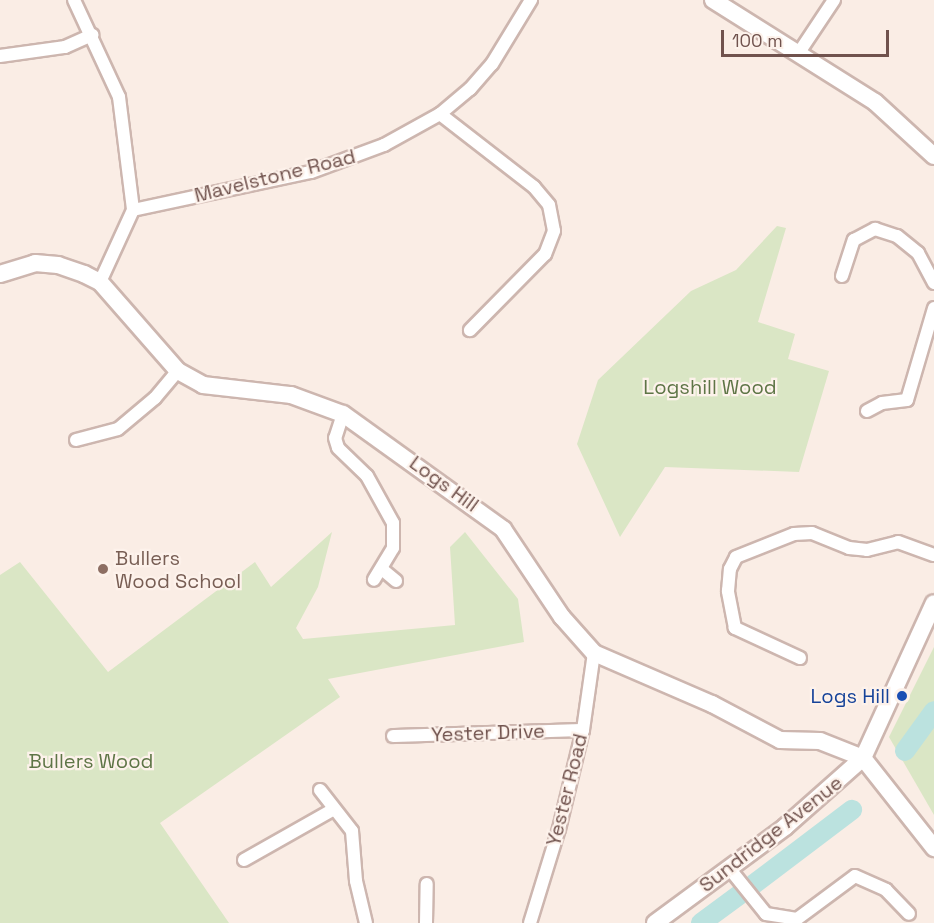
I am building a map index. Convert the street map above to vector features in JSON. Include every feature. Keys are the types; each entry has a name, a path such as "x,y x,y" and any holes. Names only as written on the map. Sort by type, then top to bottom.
{"street":[{"path":"74,0 93,35 119,97 133,210 100,282"},
{"name":"Mavelstone Road","path":"133,210 311,172 375,149 440,114 492,64 531,0"},
{"path":"713,0 875,102 934,156"},
{"path":"798,54 834,0"},
{"path":"0,56 65,47 93,35"},
{"path":"440,114 534,187 549,206 554,231 545,254 470,330"},
{"path":"842,276 854,240 875,229 897,236 918,253 934,283"},
{"name":"Logs Hill","path":"0,274 23,264 46,264 70,268 100,282 178,371 203,385 291,395 343,414 504,529 537,583 594,654 712,704 780,740 820,741 863,758"},
{"path":"867,411 882,403 907,400 933,313"},
{"path":"76,440 118,429 155,398 178,371"},
{"path":"343,414 335,438 338,448 367,476 393,523 393,549 379,575 396,581"},
{"path":"800,658 735,628 728,591 730,569 736,556 794,534 812,533 849,548 867,550 897,542 934,555"},
{"name":"Sundridge Avenue","path":"655,923 833,788 863,758 934,603"},
{"name":"Yester Road","path":"530,923 559,829 583,730 594,654"},
{"name":"Yester Drive","path":"393,736 583,730"},
{"path":"863,758 934,848"},
{"path":"320,790 352,831 356,881 366,923"},
{"path":"244,860 334,808"},
{"path":"729,868 766,914 797,919 855,876 886,890 909,914"},
{"path":"426,923 427,884"}],"green space":[{"name":"Logshill Wood","path":"777,226 786,228 758,322 795,334 788,359 829,371 799,472 665,467 620,537 577,444 598,380 691,291 736,270"},
{"name":"Bullers Wood","path":"332,532 318,587 296,628 303,639 455,625 450,547 465,532 518,599 524,642 328,679 340,697 160,823 229,923 0,923 0,575 20,562 108,672 255,562 271,587"},
{"path":"934,647 934,815 889,737"}],"waterway":[{"path":"905,751 934,711"},
{"path":"754,884 852,810"},
{"path":"701,923 739,895"}],"place":[{"name":"Bullers Wood School","path":"103,569"},
{"name":"Logs Hill","path":"902,696"}]}
